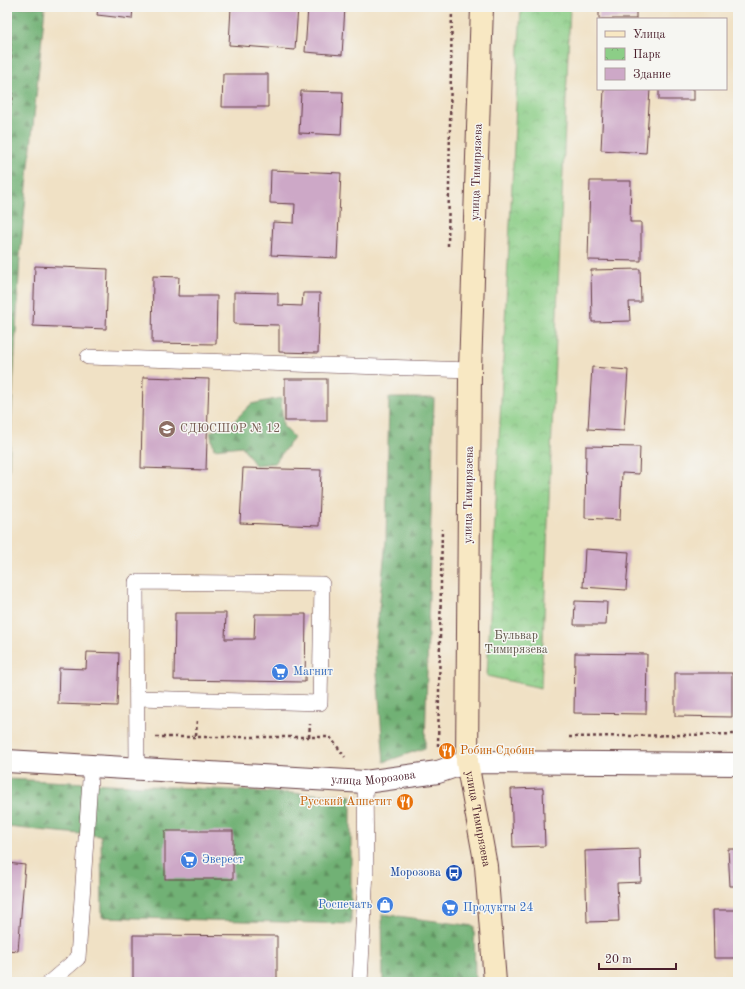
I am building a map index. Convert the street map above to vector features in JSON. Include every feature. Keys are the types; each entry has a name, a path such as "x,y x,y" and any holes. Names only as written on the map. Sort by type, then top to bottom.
{"main road":[{"name":"улица Тимирязева","path":"482,7 470,370 467,762 486,866 495,982"}],"street":[{"name":"улица Морозова","path":"7,761 365,782 438,772 467,762 738,764"}],"lane":[{"path":"88,357 470,370"},
{"path":"137,768 138,698 136,582 322,584 320,704 138,698"},
{"path":"50,982 78,958 91,765"},
{"path":"360,982 366,871 365,782"}],"path":[{"path":"7,111 12,100 9,7"},
{"path":"568,736 738,734"},
{"path":"138,737 330,736 365,782"},
{"path":"438,738 467,737"}],"green space":[{"path":"7,7 45,7 20,256 7,502"},
{"name":"Бульвар Тимирязева","path":"521,7 570,7 541,688 487,676"},
{"path":"281,398 283,426 294,437 275,463 255,465 242,446 214,449 210,432 234,421 251,404"},
{"path":"389,398 434,398 425,748 384,762 375,647 386,541"},
{"path":"7,779 351,796 351,924 102,917 101,836 7,827"},
{"path":"382,914 474,926 475,982 383,982"}],"building":[{"path":"98,7 133,7 132,19 97,15"},
{"path":"231,7 298,7 295,50 229,45"},
{"path":"308,7 345,7 342,55 305,52"},
{"path":"599,7 636,7 636,18 599,18"},
{"path":"223,74 268,74 268,107 222,107"},
{"path":"604,90 650,90 646,153 601,150"},
{"path":"659,90 694,90 694,100 659,100"},
{"path":"301,91 343,92 341,135 299,133"},
{"path":"271,170 341,173 337,258 271,255 273,222 294,223 295,204 270,203"},
{"path":"590,181 631,181 630,222 641,222 641,261 588,260"},
{"path":"35,266 108,269 106,329 33,326"},
{"path":"640,269 641,302 629,302 630,321 592,322 591,270"},
{"path":"153,276 179,277 178,296 217,296 216,344 152,343"},
{"path":"234,292 278,293 278,305 302,306 303,293 320,293 318,353 279,352 279,325 234,324"},
{"path":"592,367 628,370 624,431 588,429"},
{"path":"143,377 209,379 206,470 141,468"},
{"path":"285,379 327,379 327,421 285,421"},
{"path":"586,446 640,447 639,474 622,473 620,520 585,518"},
{"path":"243,468 321,470 319,526 240,523"},
{"path":"585,549 629,552 626,590 583,587"},
{"path":"575,601 607,602 606,625 574,625"},
{"path":"175,613 226,613 225,639 254,639 255,614 306,614 305,682 174,680"},
{"path":"87,652 119,653 117,706 58,704 59,668 86,669"},
{"path":"575,653 647,654 646,714 574,713"},
{"path":"675,673 732,673 732,717 675,716"},
{"path":"543,788 545,846 513,847 511,789"},
{"path":"165,831 233,831 233,879 165,879"},
{"path":"640,849 641,882 617,883 619,921 587,922 585,851"},
{"path":"728,849 738,849 738,886 730,886"},
{"path":"7,863 25,865 18,951 7,950"},
{"path":"713,910 738,910 738,958 714,958"},
{"path":"133,935 277,936 277,982 133,982"}],"place":[{"name":"СДЮСШОР № 12","path":"167,429"},
{"name":"Магнит","path":"280,672"},
{"name":"Робин Сдобин","path":"447,751"},
{"name":"Русский Аппетит","path":"405,802"},
{"name":"Эверест","path":"189,860"},
{"name":"Морозова","path":"454,873"},
{"name":"Роспечать","path":"385,905"},
{"name":"Продукты 24","path":"450,908"}]}
